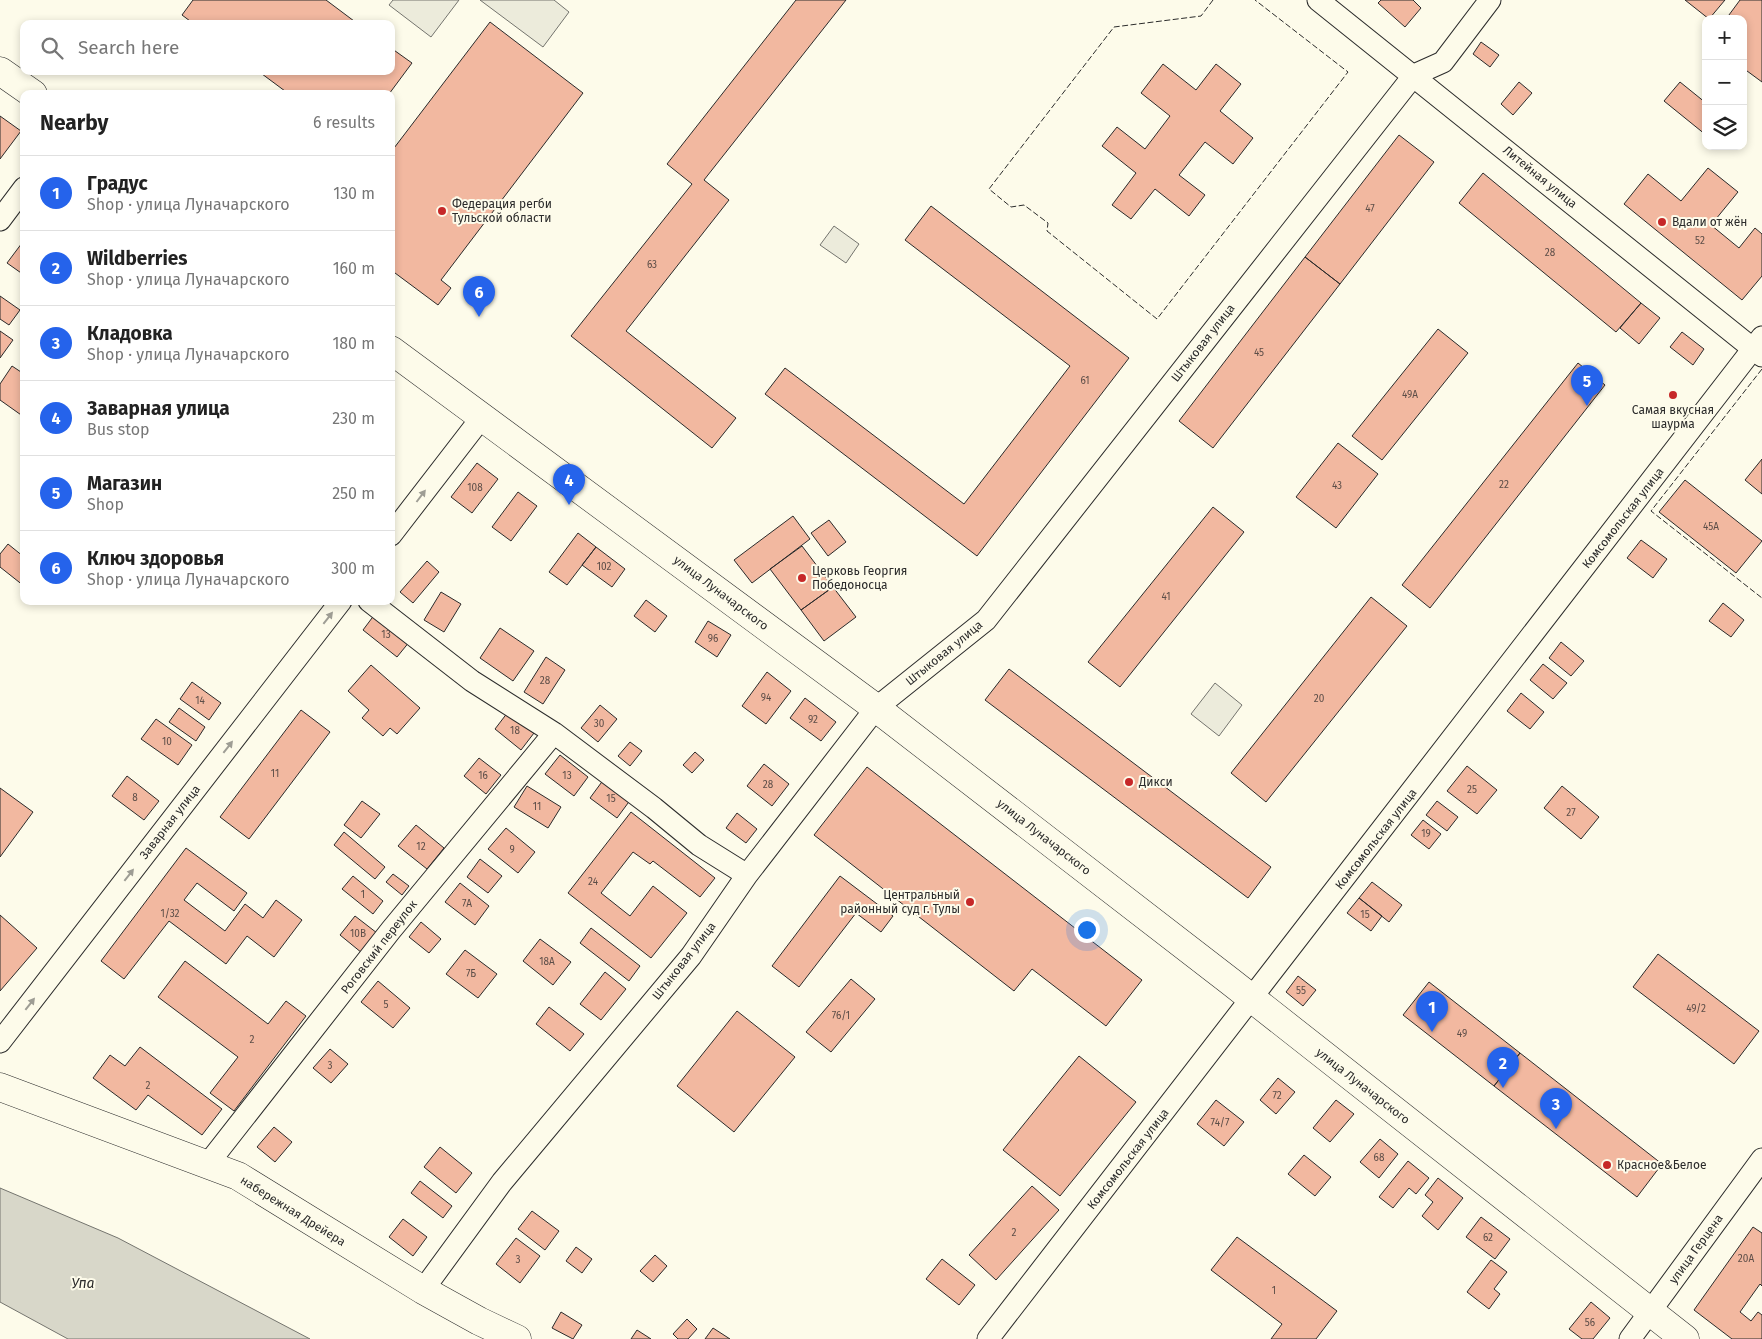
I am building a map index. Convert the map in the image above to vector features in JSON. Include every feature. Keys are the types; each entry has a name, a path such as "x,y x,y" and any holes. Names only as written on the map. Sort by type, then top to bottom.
{"main road":[{"path":"0,71 27,90"},
{"name":"улица Луначарского","path":"395,353 876,708 1252,998 1686,1339"},
{"name":"набережная Дрейера","path":"0,1087 238,1176 268,1193 323,1231 423,1290 479,1321 517,1339"}],"street":[{"name":"Литейная улица","path":"1318,0 1759,347"},
{"name":"Штыковая улица","path":"423,1290 502,1182 691,956 747,874 876,708 986,620 1414,75 1443,62 1490,0"},
{"path":"0,220 20,193"},
{"name":"Комсомольская улица","path":"988,1339 1759,347"},
{"path":"395,530 482,416"},
{"name":"Заварная улица","path":"0,1042 337,605"},
{"path":"374,605 472,681 554,733 654,808 699,845 747,874"},
{"name":"Роговский переулок","path":"208,1165 391,930 554,733"},
{"name":"улица Герцена","path":"1630,1339 1762,1159"}],"shaded area":[{"path":"393,0 459,0 431,37 389,5"},
{"path":"480,0 554,0 569,12 543,47"},
{"path":"834,226 859,244 846,263 820,245"},
{"path":"1215,683 1242,705 1219,736 1191,714"}],"water":[{"name":"Упа","path":"0,1188 118,1238 310,1339 68,1339 0,1302"}],"building":[{"path":"193,0 326,0 353,20 189,20 182,15"},
{"path":"796,0 846,0 704,180 729,200 626,331 736,418 712,448 571,336 692,184 667,164"},
{"path":"1381,0 1413,0 1421,8 1405,27 1378,3"},
{"path":"1685,0 1725,0 1712,15 1704,15"},
{"path":"1740,0 1762,0 1762,82 1747,71 1747,15 1729,15"},
{"name":"Федерация регби Тульской области","path":"490,22 583,93 441,280 451,288 438,305 395,273 395,147"},
{"path":"1481,42 1499,55 1490,67 1473,54"},
{"path":"395,51 412,63 392,90 284,90 263,75 395,75"},
{"path":"1163,64 1196,90 1216,64 1241,84 1220,111 1253,138 1233,164 1205,142 1179,175 1205,195 1189,216 1155,189 1131,219 1112,205 1136,173 1102,146 1117,127 1145,149 1170,116 1141,93"},
{"path":"1519,82 1532,93 1513,115 1501,104"},
{"path":"1680,82 1702,100 1702,132 1664,101"},
{"path":"0,116 20,130 20,132 0,159"},
{"path":"1399,135 1434,162 1340,284 1305,257"},
{"path":"1708,168 1738,192 1711,225 1739,248 1755,228 1762,234 1762,276 1742,300 1624,204 1648,174 1681,201"},
{"path":"1483,173 1641,303 1616,332 1459,203"},
{"path":"931,206 1129,358 977,556 765,394 785,368 964,504 1070,366 905,240"},
{"path":"20,246 20,272 7,263"},
{"path":"1305,257 1340,284 1213,448 1179,421"},
{"path":"0,296 20,310 9,325 0,319"},
{"path":"1641,303 1660,318 1639,344 1620,328"},
{"path":"1438,329 1468,353 1382,460 1352,436"},
{"path":"0,331 13,340 0,358"},
{"path":"1682,332 1704,349 1693,365 1670,347"},
{"path":"1578,363 1605,385 1430,608 1402,585"},
{"path":"12,366 20,371 20,414 0,400 0,384"},
{"path":"1338,443 1378,474 1336,528 1296,497"},
{"path":"1762,459 1762,494 1745,480"},
{"path":"477,463 498,479 472,513 451,497"},
{"path":"1685,480 1762,541 1736,573 1659,512"},
{"path":"518,492 537,506 511,541 492,527"},
{"path":"1213,507 1244,532 1120,687 1088,662"},
{"path":"793,516 810,539 752,583 734,560"},
{"path":"829,520 846,542 828,556 811,533"},
{"path":"578,533 596,547 567,585 549,572"},
{"path":"1641,540 1667,559 1653,578 1627,558"},
{"path":"8,544 20,554 20,583 0,567 0,554"},
{"name":"Церковь Георгия Победоносца","path":"802,546 833,587 801,610 770,569"},
{"path":"596,547 625,569 612,587 582,565"},
{"path":"427,561 439,572 413,603 400,592"},
{"path":"833,587 856,617 824,641 801,610"},
{"path":"441,592 461,604 444,632 424,620"},
{"path":"1371,597 1407,626 1266,802 1231,773"},
{"path":"646,600 667,616 655,632 634,616"},
{"path":"1723,603 1744,620 1731,637 1709,621"},
{"path":"375,614 410,641 397,657 363,630"},
{"path":"708,621 731,635 717,657 695,642"},
{"path":"500,628 534,651 513,681 480,658"},
{"path":"1561,642 1584,661 1571,676 1549,658"},
{"path":"546,657 565,670 543,704 524,692"},
{"path":"1543,664 1567,683 1553,699 1530,680"},
{"path":"371,665 420,708 397,734 390,728 383,736 362,718 369,710 348,691"},
{"path":"1009,669 1271,867 1248,898 985,700"},
{"path":"767,672 791,691 766,724 742,706"},
{"path":"192,682 221,703 209,720 180,699"},
{"path":"1521,693 1544,712 1530,729 1507,711"},
{"path":"805,698 836,722 821,741 790,718"},
{"path":"600,705 617,719 598,742 581,728"},
{"path":"179,708 205,727 196,741 169,722"},
{"path":"301,710 330,732 249,839 220,817"},
{"path":"508,712 534,733 521,750 495,729"},
{"path":"156,719 192,745 178,765 141,739"},
{"path":"630,742 642,751 630,766 618,756"},
{"path":"695,752 704,760 692,773 683,765"},
{"path":"560,755 588,777 574,796 545,774"},
{"path":"479,758 501,775 486,794 464,776"},
{"path":"764,764 789,784 772,806 747,786"},
{"path":"1467,766 1497,790 1477,814 1447,791"},
{"name":"Центральный районный суд г. Тулы","path":"867,767 1142,980 1106,1026 1032,969 1014,991 814,835"},
{"path":"127,776 159,801 144,820 112,796"},
{"path":"604,779 631,799 617,818 590,798"},
{"path":"527,786 561,807 548,828 514,807"},
{"path":"1562,786 1599,817 1581,839 1544,808"},
{"path":"0,788 33,812 0,857"},
{"path":"362,801 380,814 361,838 344,825"},
{"path":"1437,801 1458,817 1447,831 1426,815"},
{"path":"631,812 715,878 700,897 653,861 650,864 633,852 601,893 630,916 653,886 687,913 651,958 568,893"},
{"path":"737,813 757,829 746,843 726,828"},
{"path":"1423,820 1441,834 1429,849 1411,835"},
{"path":"416,825 444,848 427,869 398,846"},
{"path":"506,828 535,852 518,873 488,849"},
{"path":"344,832 385,867 375,879 334,845"},
{"path":"186,848 247,893 234,911 197,883 184,900 225,931 245,904 263,918 276,900 302,920 274,957 247,936 226,964 169,921 124,979 101,961"},
{"path":"480,859 502,876 488,893 467,877"},
{"path":"393,874 409,886 402,895 386,882"},
{"path":"353,876 383,901 373,914 342,889"},
{"path":"840,876 893,916 881,932 856,913 799,987 772,966"},
{"path":"1372,882 1402,905 1389,922 1359,898"},
{"path":"460,883 489,906 475,925 445,902"},
{"path":"1359,898 1382,916 1371,931 1347,913"},
{"path":"0,915 37,948 0,991"},
{"path":"355,916 377,933 362,953 340,935"},
{"path":"421,922 441,939 429,953 409,937"},
{"path":"591,928 640,966 629,981 580,943"},
{"path":"540,939 571,962 553,985 523,961"},
{"path":"465,950 497,974 478,998 446,974"},
{"path":"1658,954 1759,1031 1734,1064 1633,987"},
{"path":"185,961 268,1024 286,1001 306,1016 234,1111 210,1093 238,1057 158,997"},
{"path":"605,972 626,989 601,1020 580,1004"},
{"path":"1298,976 1316,990 1303,1006 1286,992"},
{"path":"851,979 875,999 831,1052 806,1032"},
{"path":"378,981 410,1008 393,1028 361,1002"},
{"path":"1429,982 1520,1053 1494,1086 1403,1015"},
{"path":"549,1007 584,1034 570,1051 536,1024"},
{"path":"737,1011 795,1057 734,1132 677,1086"},
{"path":"140,1047 222,1109 202,1135 148,1095 136,1110 93,1078 110,1055 125,1066"},
{"path":"330,1049 348,1064 331,1083 313,1068"},
{"path":"1520,1053 1662,1164 1637,1197 1494,1086"},
{"path":"1079,1056 1136,1102 1060,1196 1003,1150"},
{"path":"1278,1078 1295,1092 1276,1114 1260,1100"},
{"path":"1216,1100 1244,1122 1224,1146 1197,1124"},
{"path":"1336,1100 1354,1114 1330,1142 1313,1128"},
{"path":"274,1127 292,1142 275,1162 257,1147"},
{"path":"1380,1139 1398,1154 1379,1178 1360,1162"},
{"path":"440,1147 472,1173 456,1193 424,1167"},
{"path":"1304,1155 1331,1177 1315,1196 1288,1174"},
{"path":"1408,1161 1429,1178 1416,1194 1409,1188 1393,1208 1379,1197"},
{"path":"1438,1178 1463,1198 1438,1230 1422,1216 1433,1202 1425,1195"},
{"path":"420,1181 452,1206 443,1218 411,1193"},
{"path":"1032,1186 1059,1210 996,1280 969,1255"},
{"path":"532,1211 559,1231 545,1250 518,1229"},
{"path":"1481,1217 1510,1239 1495,1259 1466,1237"},
{"path":"403,1219 427,1237 413,1256 389,1237"},
{"path":"1753,1227 1762,1233 1762,1286 1760,1284 1740,1312 1751,1321 1758,1312 1762,1315 1762,1339 1732,1339 1694,1310"},
{"path":"1237,1237 1337,1311 1316,1339 1271,1339 1282,1324 1211,1270"},
{"path":"516,1238 540,1256 520,1283 496,1264"},
{"path":"576,1247 592,1259 582,1273 566,1261"},
{"path":"655,1255 667,1266 653,1282 640,1271"},
{"path":"942,1259 975,1285 959,1305 926,1279"},
{"path":"1491,1260 1507,1272 1494,1289 1500,1294 1489,1309 1467,1292"},
{"path":"1591,1302 1610,1318 1593,1339 1582,1339 1569,1329"},
{"path":"561,1312 582,1325 573,1339 552,1328"},
{"path":"687,1319 697,1329 688,1339 678,1339 673,1334"},
{"path":"713,1328 730,1339 705,1339"},
{"path":"637,1330 651,1339 631,1339"}],"fence":[{"path":"1213,0 1201,16 1114,27 989,189 1011,207 1024,205 1048,223 1047,231 1157,319 1348,72 1255,0"},
{"path":"1762,369 1651,511 1762,598"}],"place":[{"name":"Федерация регби Тульской области","path":"442,211"},
{"name":"Вдали от жён","path":"1662,222"},
{"name":"Ключ здоровья","path":"479,317"},
{"name":"Самая вкусная шаурма","path":"1673,395"},
{"name":"Магазин","path":"1587,406"},
{"name":"Заварная улица","path":"569,505"},
{"name":"Церковь Георгия Победоносца","path":"802,578"},
{"name":"Дикси","path":"1129,782"},
{"name":"Центральный районный суд г. Тулы","path":"970,902"},
{"name":"Градус","path":"1432,1032"},
{"name":"Wildberries","path":"1503,1088"},
{"name":"Кладовка","path":"1556,1129"},
{"name":"Красное&Белое","path":"1607,1165"}]}
